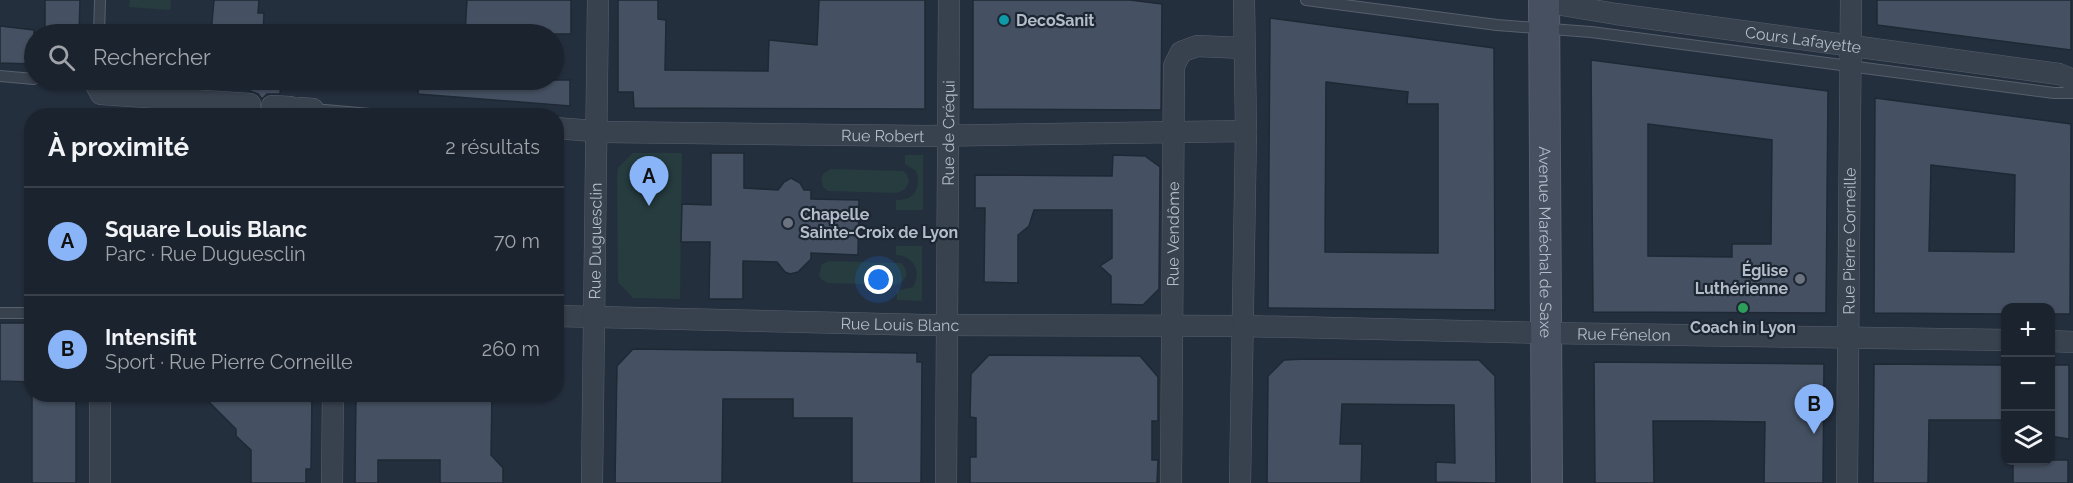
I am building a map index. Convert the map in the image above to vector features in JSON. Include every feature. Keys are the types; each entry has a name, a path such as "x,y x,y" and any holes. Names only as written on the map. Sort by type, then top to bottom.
{"main road":[{"name":"Avenue Maréchal de Saxe","path":"1541,8 1547,483"}],"street":[{"name":"Rue Duguesclin","path":"592,483 598,0"},
{"name":"Rue de Créqui","path":"946,483 950,0"},
{"path":"1240,483 1246,131 1244,0"},
{"name":"Rue Pierre Corneille","path":"1847,483 1851,0"},
{"name":"Cours Lafayette","path":"1541,8 1616,14 1850,55 2059,74 2073,80"},
{"name":"Rue Vendôme","path":"1171,483 1174,66 1181,52 1197,46 1244,48"},
{"path":"99,90 101,94 250,104"},
{"name":"Rue Robert","path":"564,129 949,136 1246,131"},
{"name":"Rue Louis Blanc","path":"564,316 948,325 1243,326"},
{"name":"Rue Fénelon","path":"1243,326 2001,340"},
{"path":"2055,341 2073,342"},
{"path":"100,402 100,483"},
{"path":"332,483 333,402"}],"lane":[{"path":"99,24 100,0"},
{"path":"1306,0 1497,25 1541,8"},
{"path":"1850,55 2054,93 2073,93"},
{"path":"0,76 24,78"},
{"path":"0,313 24,313"}],"green space":[{"path":"130,0 171,0 170,10 129,7"},
{"path":"633,153 682,153 680,299 633,298 618,282 617,176 618,168"},
{"path":"905,155 923,155 923,210 896,210 896,200 912,195 918,182 916,171 905,164"},
{"path":"831,169 903,171 907,174 909,182 905,189 897,193 828,191 823,187 821,178"},
{"path":"896,246 922,246 922,301 897,300 897,291 913,287 917,275 912,261 896,255"},
{"path":"829,261 901,263 907,274 903,281 895,285 828,283 819,275 822,264"}],"building":[{"path":"45,0 80,0 79,24 45,24"},
{"path":"214,0 259,0 258,13 264,13 263,24 212,24"},
{"path":"467,0 571,0 571,34 564,34 564,24 466,24"},
{"path":"618,0 658,0 658,19 666,20 665,70 768,71 769,40 817,45 819,0 925,0 925,109 634,108 633,92 618,92"},
{"path":"973,0 1130,0 1162,4 1161,110 973,109"},
{"path":"1877,0 2071,0 2071,50 1877,25"},
{"path":"1270,18 1494,48 1495,310 1268,308","holes":["1326,82 1408,92 1407,104 1438,104 1438,253 1325,252"]},
{"path":"0,26 24,29 24,64 0,63"},
{"path":"1591,60 1828,91 1826,313 1593,312","holes":["1648,124 1772,140 1771,244 1732,244 1732,257 1648,256"]},
{"path":"564,80 570,80 570,106 418,94 418,90 564,90"},
{"path":"280,90 280,94 267,94 262,99 258,94 250,91"},
{"path":"1875,98 2071,124 2070,314 2055,314 2055,303 2001,303 2001,314 1874,313","holes":["1931,165 2015,175 2014,252 1929,251"]},
{"name":"Chapelle Sainte-Croix de Lyon","path":"711,153 744,153 744,188 778,190 784,182 791,178 800,183 804,190 811,190 811,199 859,200 858,255 811,253 811,259 798,272 790,274 785,272 777,262 743,261 743,299 709,299 710,242 681,242 682,204 711,205"},
{"path":"1113,155 1145,156 1160,167 1159,289 1143,305 1111,304 1111,276 1100,266 1112,258 1112,210 1034,210 1029,226 1018,235 1018,283 984,282 985,208 975,208 975,175 1112,176"},
{"path":"0,323 24,323 24,382 0,381"},
{"path":"633,349 917,353 917,362 922,362 921,483 852,483 852,418 793,418 793,399 723,399 722,483 615,483 617,366"},
{"path":"989,355 1140,356 1158,377 1158,421 1152,421 1152,460 1158,460 1157,483 970,483 970,457 976,457 976,418 970,417 971,374"},
{"path":"1284,360 1479,360 1495,376 1496,483 1436,482 1436,462 1455,463 1454,405 1342,404 1340,444 1362,444 1361,483 1267,483 1268,376"},
{"path":"1594,362 1824,364 1823,483 1764,483 1765,422 1653,421 1654,483 1595,483"},
{"path":"1874,364 2001,365 2001,420 1929,420 1928,483 1873,483"},
{"path":"2055,365 2069,365 2069,439 2055,437"},
{"path":"32,402 76,402 76,483 32,483"},
{"path":"209,402 312,402 311,469 306,469 306,483 251,483 251,450 236,436 236,429"},
{"path":"356,402 492,402 491,455 503,468 503,483 440,483 440,460 378,460 378,483 355,483"},
{"path":"2055,460 2068,460 2068,483 2013,483 2013,465 2055,465"}],"place":[{"name":"DecoSanit","path":"1004,20"},
{"name":"Square Louis Blanc","path":"649,206"},
{"name":"Chapelle Sainte-Croix de Lyon","path":"788,223"},
{"name":"Église Luthérienne","path":"1800,279"},
{"name":"Coach in Lyon","path":"1743,308"},
{"name":"Intensifit","path":"1814,434"}]}
